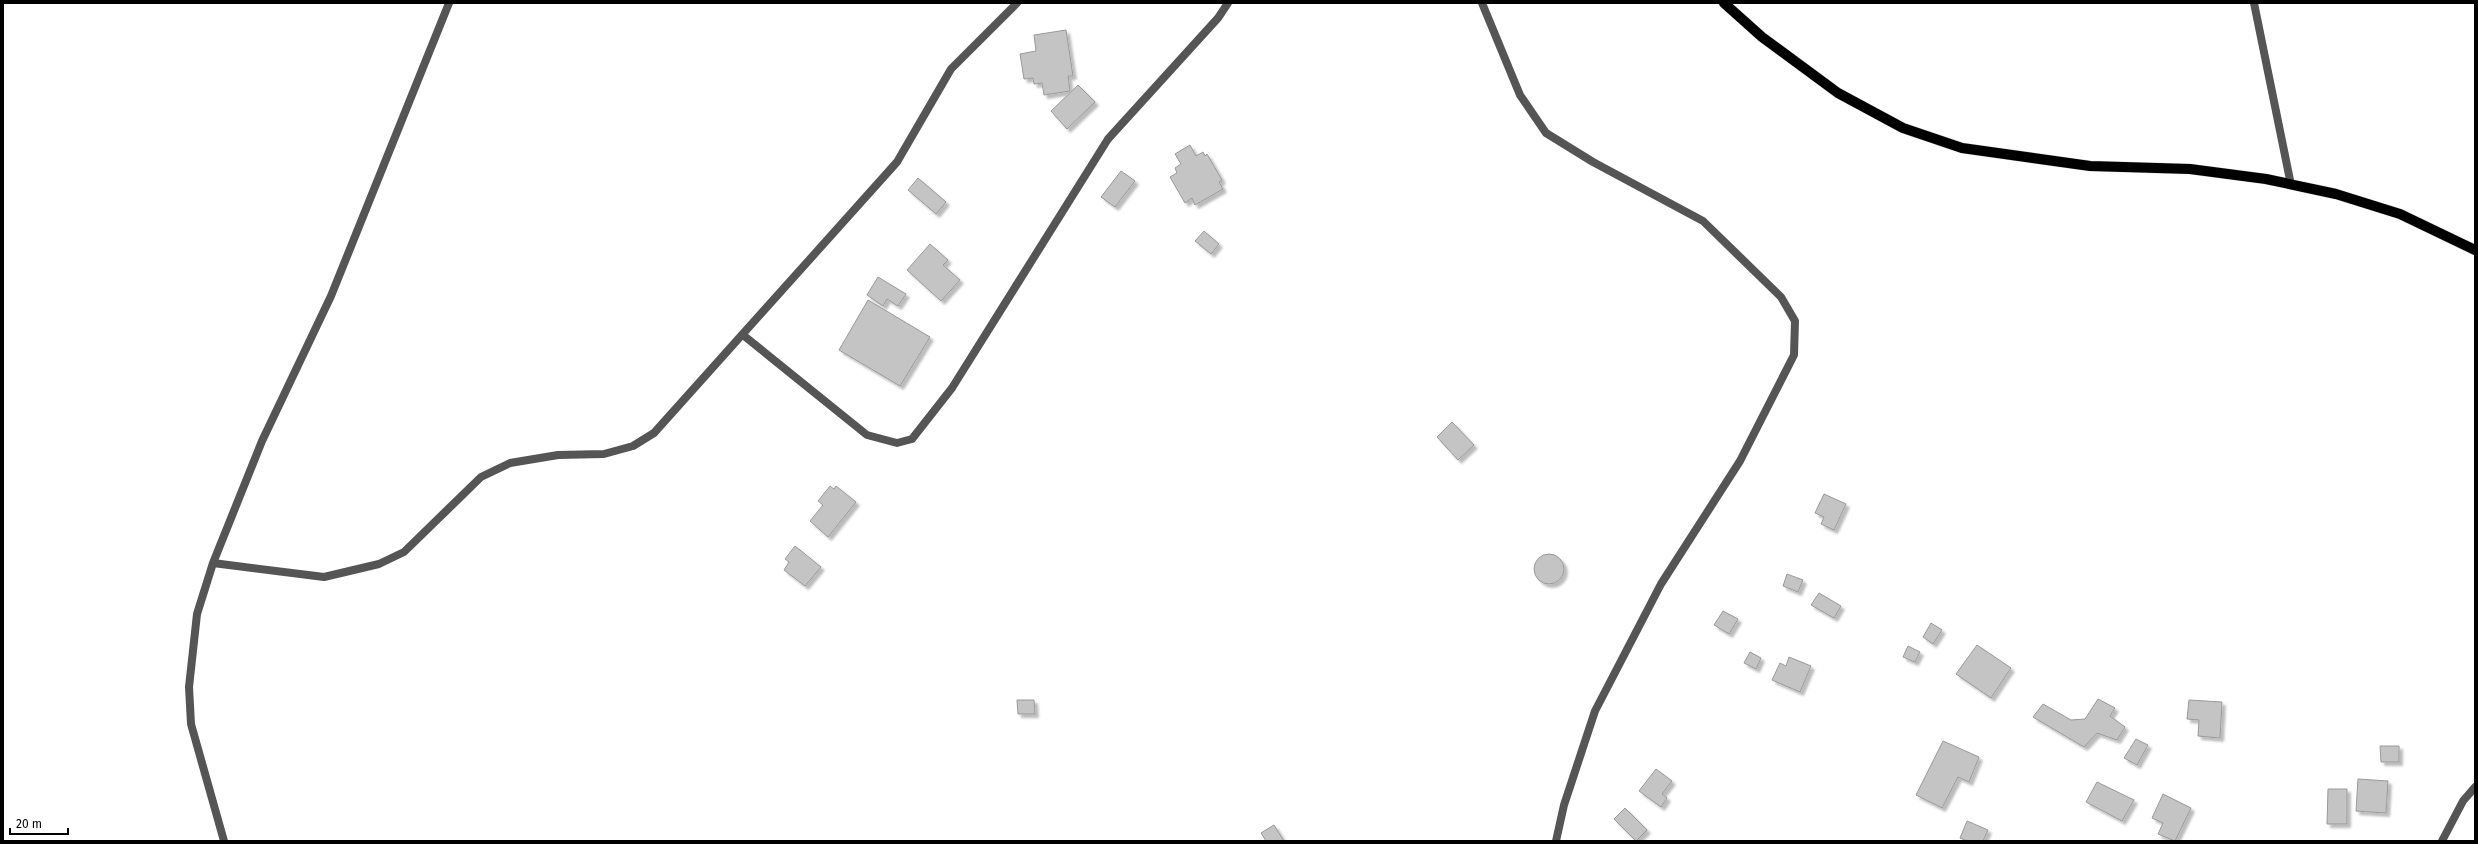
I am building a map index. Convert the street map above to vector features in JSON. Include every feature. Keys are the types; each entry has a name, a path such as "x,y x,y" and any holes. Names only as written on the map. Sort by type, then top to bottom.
{"main road":[{"path":"1724,3 1762,37 1838,93 1903,128 1962,148 2090,166 2190,169 2291,184 2336,194 2400,214 2475,250"}],"street":[{"path":"224,841 191,724 190,687 198,614 213,563 262,441 331,296 450,3"},
{"path":"213,563 324,577 379,564 404,552 480,477 504,466 558,455 604,454 633,446 654,433 897,162 951,68 1017,3"},
{"path":"743,335 867,435 897,443 912,439 952,388 1108,139 1218,18 1228,3"},
{"path":"1482,3 1520,95 1546,133 1593,162 1703,221 1781,297 1795,322 1794,355 1740,461 1661,584 1595,711 1564,805 1556,841"},
{"path":"2254,3 2291,184"},
{"path":"2442,841 2463,801 2475,786"}],"building":[{"path":"1066,30 1073,76 1068,76 1070,91 1044,95 1042,83 1034,84 1033,78 1024,79 1020,54 1036,51 1034,35"},
{"path":"1078,85 1095,102 1067,129 1051,111"},
{"path":"1190,145 1196,156 1203,152 1205,156 1207,154 1222,180 1219,182 1223,189 1195,205 1192,198 1185,203 1170,177 1177,173 1175,168 1181,164 1175,154"},
{"path":"1121,171 1135,181 1115,207 1101,197"},
{"path":"918,178 946,202 936,214 908,190"},
{"path":"1204,231 1219,244 1211,254 1195,241"},
{"path":"930,244 948,260 943,265 960,280 941,301 907,270"},
{"path":"878,277 906,294 898,306 887,299 883,306 867,295"},
{"path":"868,300 930,337 900,386 839,350"},
{"path":"1452,422 1474,445 1458,460 1437,437"},
{"path":"830,486 834,489 836,486 856,502 828,537 810,521 823,505 818,501"},
{"path":"1824,494 1846,504 1834,530 1821,524 1824,517 1815,513"},
{"path":"795,546 821,567 805,586 784,570 789,562 785,559"},
{"path":"1549,554 1559,559 1564,569 1559,579 1549,584 1539,579 1534,569 1539,559"},
{"path":"1787,574 1803,580 1798,592 1783,586"},
{"path":"1819,593 1841,606 1834,618 1811,605"},
{"path":"1723,611 1738,619 1729,634 1714,625"},
{"path":"1931,623 1942,630 1933,644 1923,637"},
{"path":"1977,645 2011,668 1991,698 1956,674"},
{"path":"1908,646 1920,652 1915,662 1903,657"},
{"path":"1750,652 1761,658 1756,669 1744,663"},
{"path":"1789,657 1811,666 1800,692 1772,680 1780,663 1786,666"},
{"path":"2098,699 2115,708 2110,716 2125,727 2117,740 2097,733 2084,747 2033,717 2043,704 2071,720 2085,719"},
{"path":"1017,700 1034,700 1035,714 1018,714"},
{"path":"2189,700 2222,702 2220,738 2198,736 2199,720 2187,719"},
{"path":"2136,739 2148,745 2137,765 2124,758"},
{"path":"1943,741 1979,757 1969,782 1958,777 1942,808 1916,795"},
{"path":"2380,746 2399,746 2399,762 2381,762"},
{"path":"1656,769 1672,781 1662,794 1667,798 1661,807 1639,791"},
{"path":"2358,779 2388,781 2386,813 2356,811"},
{"path":"2097,782 2134,800 2122,821 2086,802"},
{"path":"2328,789 2347,789 2347,824 2327,824"},
{"path":"2163,794 2191,808 2175,841 2158,834 2163,823 2152,818"},
{"path":"1625,808 1647,830 1636,841 1614,819"},
{"path":"1967,821 1988,830 1983,841 1967,841 1960,838"},
{"path":"1274,825 1284,841 1266,841 1261,833"}]}
